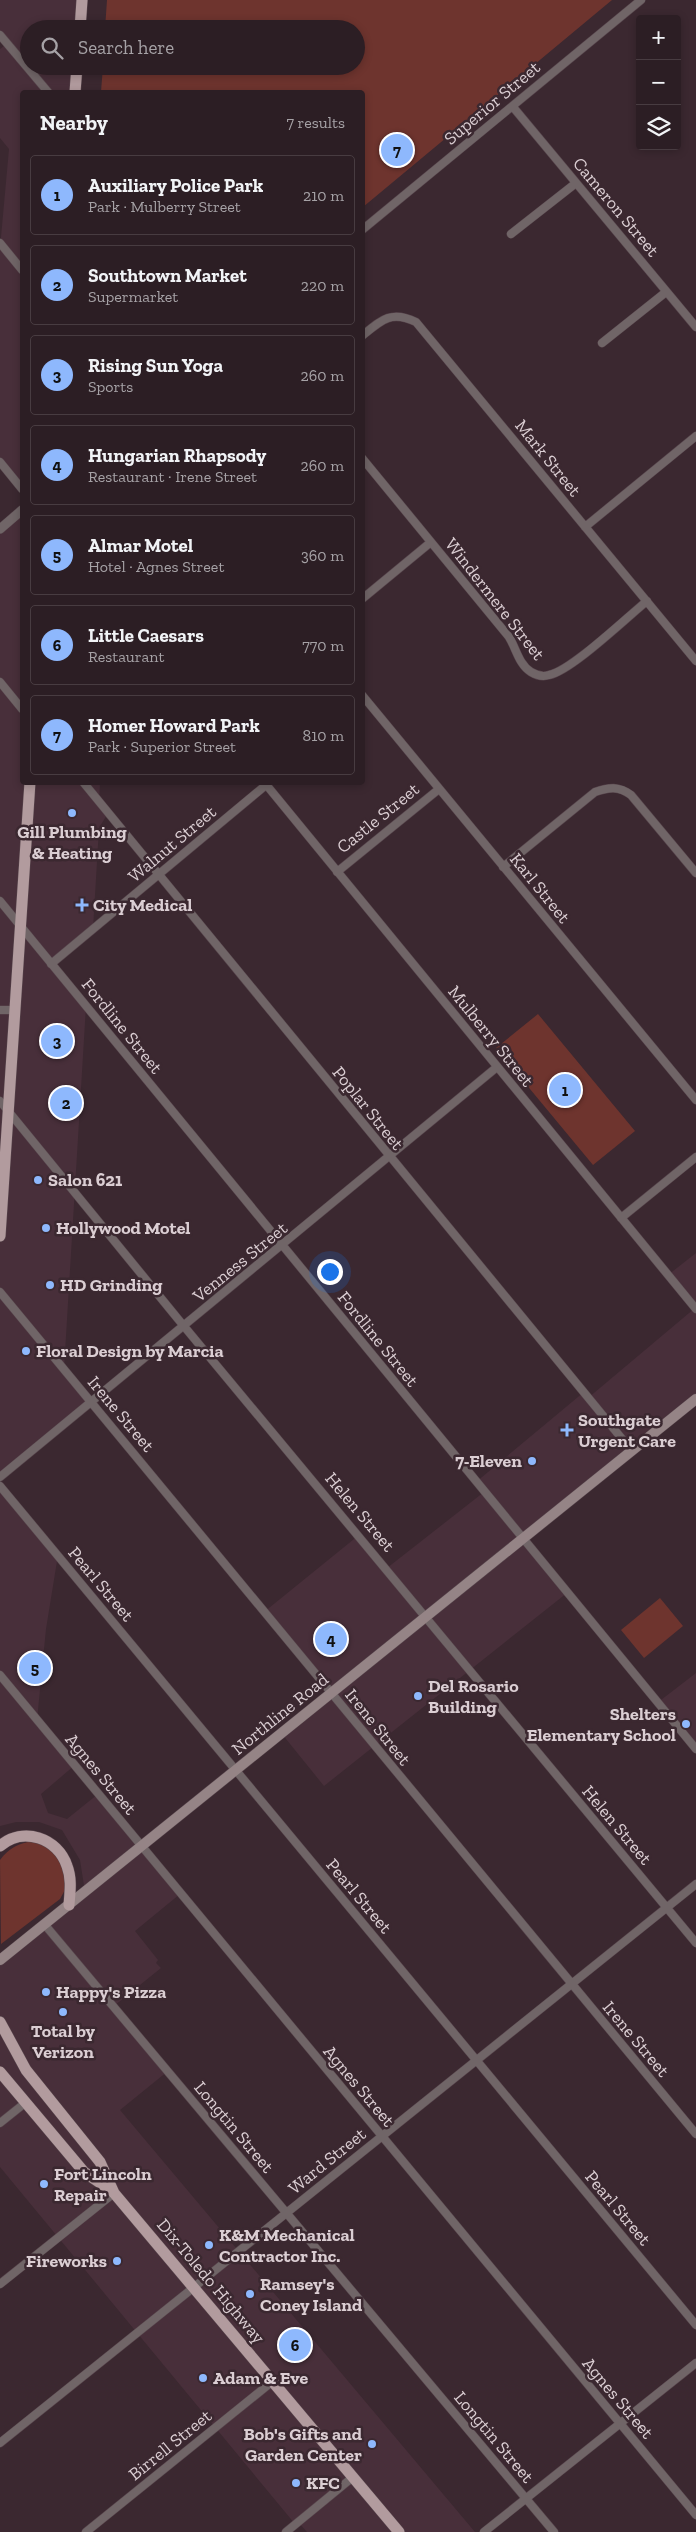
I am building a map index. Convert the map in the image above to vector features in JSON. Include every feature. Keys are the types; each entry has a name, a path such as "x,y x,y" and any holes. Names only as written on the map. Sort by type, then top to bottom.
{"main road":[{"path":"81,20 82,0"},
{"path":"75,90 76,75"},
{"path":"0,1236 30,785"},
{"name":"Northline Road","path":"0,1960 696,1399"},
{"path":"0,1846 6,1841 22,1836 40,1838 53,1844 63,1855 68,1869 69,1905"},
{"name":"Dix-Toledo Highway","path":"0,2022 26,2070 100,2162 113,2192"},
{"name":"Dix-Toledo Highway","path":"0,2072 84,2172 113,2192 399,2532"}],"street":[{"name":"Superior Street","path":"365,228 641,0"},
{"path":"0,35 3,47 20,64"},
{"path":"31,75 46,90"},
{"name":"Cameron Street","path":"513,106 696,327"},
{"path":"512,234 576,182"},
{"path":"0,243 20,268"},
{"path":"602,343 666,292"},
{"name":"Mark Street","path":"365,334 379,322 392,316 401,316 416,322 696,661"},
{"path":"585,526 696,436"},
{"path":"0,462 20,487"},
{"name":"Windermere Street","path":"365,462 509,637 523,666 538,675 550,676 562,671 647,601"},
{"path":"0,529 20,512"},
{"path":"365,597 431,542"},
{"path":"0,682 20,707"},
{"name":"Karl Street","path":"365,699 696,1100"},
{"name":"Poplar Street","path":"85,785 158,876 632,1451"},
{"name":"Walnut Street","path":"52,964 264,785"},
{"name":"Mulberry Street","path":"266,785 696,1309"},
{"path":"503,867 595,792 608,787 617,788 631,795 696,873"},
{"name":"Castle Street","path":"337,872 439,789"},
{"name":"Fordline Street","path":"0,901 696,1749"},
{"path":"0,1010 15,1010"},
{"name":"Venness Street","path":"0,1478 498,1067"},
{"name":"Helen Street","path":"0,1101 696,1944"},
{"path":"621,1218 696,1157"},
{"name":"Irene Street","path":"0,1292 696,2134"},
{"name":"Pearl Street","path":"0,1486 696,2325"},
{"name":"Agnes Street","path":"0,1675 696,2515"},
{"name":"Ward Street","path":"0,2443 696,1884"},
{"name":"Longtin Street","path":"46,1924 554,2532"},
{"path":"0,2123 25,2103"},
{"path":"0,2284 113,2192"},
{"path":"484,2532 696,2363"},
{"name":"Birrell Street","path":"86,2532 273,2381"},
{"path":"286,2532 353,2477"}],"shaded area":[{"path":"0,0 82,0 81,20 20,20 20,75 76,75 75,90 20,90 20,487 0,462 0,248 9,149 0,138 0,49 7,44 0,35"},
{"path":"107,0 612,0 365,205 365,90 101,90 102,75 365,75 365,20 106,20"},
{"path":"20,512 20,785 100,785 99,802 108,813 99,828 93,929 52,964 86,1006 64,1369 92,1403 0,1477 0,529"},
{"path":"538,1014 635,1131 593,1165 496,1048"},
{"path":"696,1253 696,1399 523,1539 567,1593 324,1786 282,1734 331,1693 264,1612 359,1535 387,1568 484,1492 476,1482 584,1392 588,1398 695,1308 668,1275"},
{"path":"0,1486 58,1555 46,1629 37,1720 75,1765 41,1794 48,1813 67,1819 98,1794 180,1894 135,1931 158,1960 156,1963 161,1968 114,2006 168,2071 120,2110 475,2532 307,2532 298,2522 295,2524 0,2167 0,1960 85,1892 80,1860 62,1830 39,1822 16,1822 0,1826"},
{"path":"660,1598 683,1626 644,1658 621,1630"},
{"name":"Shelters Elementary School","path":"696,1673 696,1749 657,1703"},
{"path":"33,1841 53,1849 65,1870 66,1888 60,1899 1,1944 0,1860 15,1847"}],"place":[{"name":"Homer Howard Park","path":"397,150"},
{"name":"Gill Plumbing & Heating","path":"72,813"},
{"name":"City Medical","path":"82,905"},
{"name":"Rising Sun Yoga","path":"57,1041"},
{"name":"Auxiliary Police Park","path":"565,1090"},
{"name":"Southtown Market","path":"66,1103"},
{"name":"Salon 621","path":"38,1180"},
{"name":"Hollywood Motel","path":"46,1228"},
{"name":"HD Grinding","path":"50,1285"},
{"name":"Floral Design by Marcia","path":"26,1351"},
{"name":"Southgate Urgent Care","path":"567,1430"},
{"name":"7-Eleven","path":"532,1461"},
{"name":"Hungarian Rhapsody","path":"331,1639"},
{"name":"Almar Motel","path":"35,1668"},
{"name":"Del Rosario Building","path":"418,1696"},
{"name":"Shelters Elementary School","path":"686,1724"},
{"name":"Happy's Pizza","path":"46,1992"},
{"name":"Total by Verizon","path":"63,2012"},
{"name":"Fort Lincoln Repair","path":"44,2184"},
{"name":"K&M Mechanical Contractor Inc.","path":"209,2245"},
{"name":"Fireworks","path":"117,2261"},
{"name":"Ramsey's Coney Island","path":"250,2294"},
{"name":"Little Caesars","path":"295,2345"},
{"name":"Adam & Eve","path":"203,2378"},
{"name":"Bob's Gifts and Garden Center","path":"372,2444"},
{"name":"KFC","path":"296,2483"}]}
